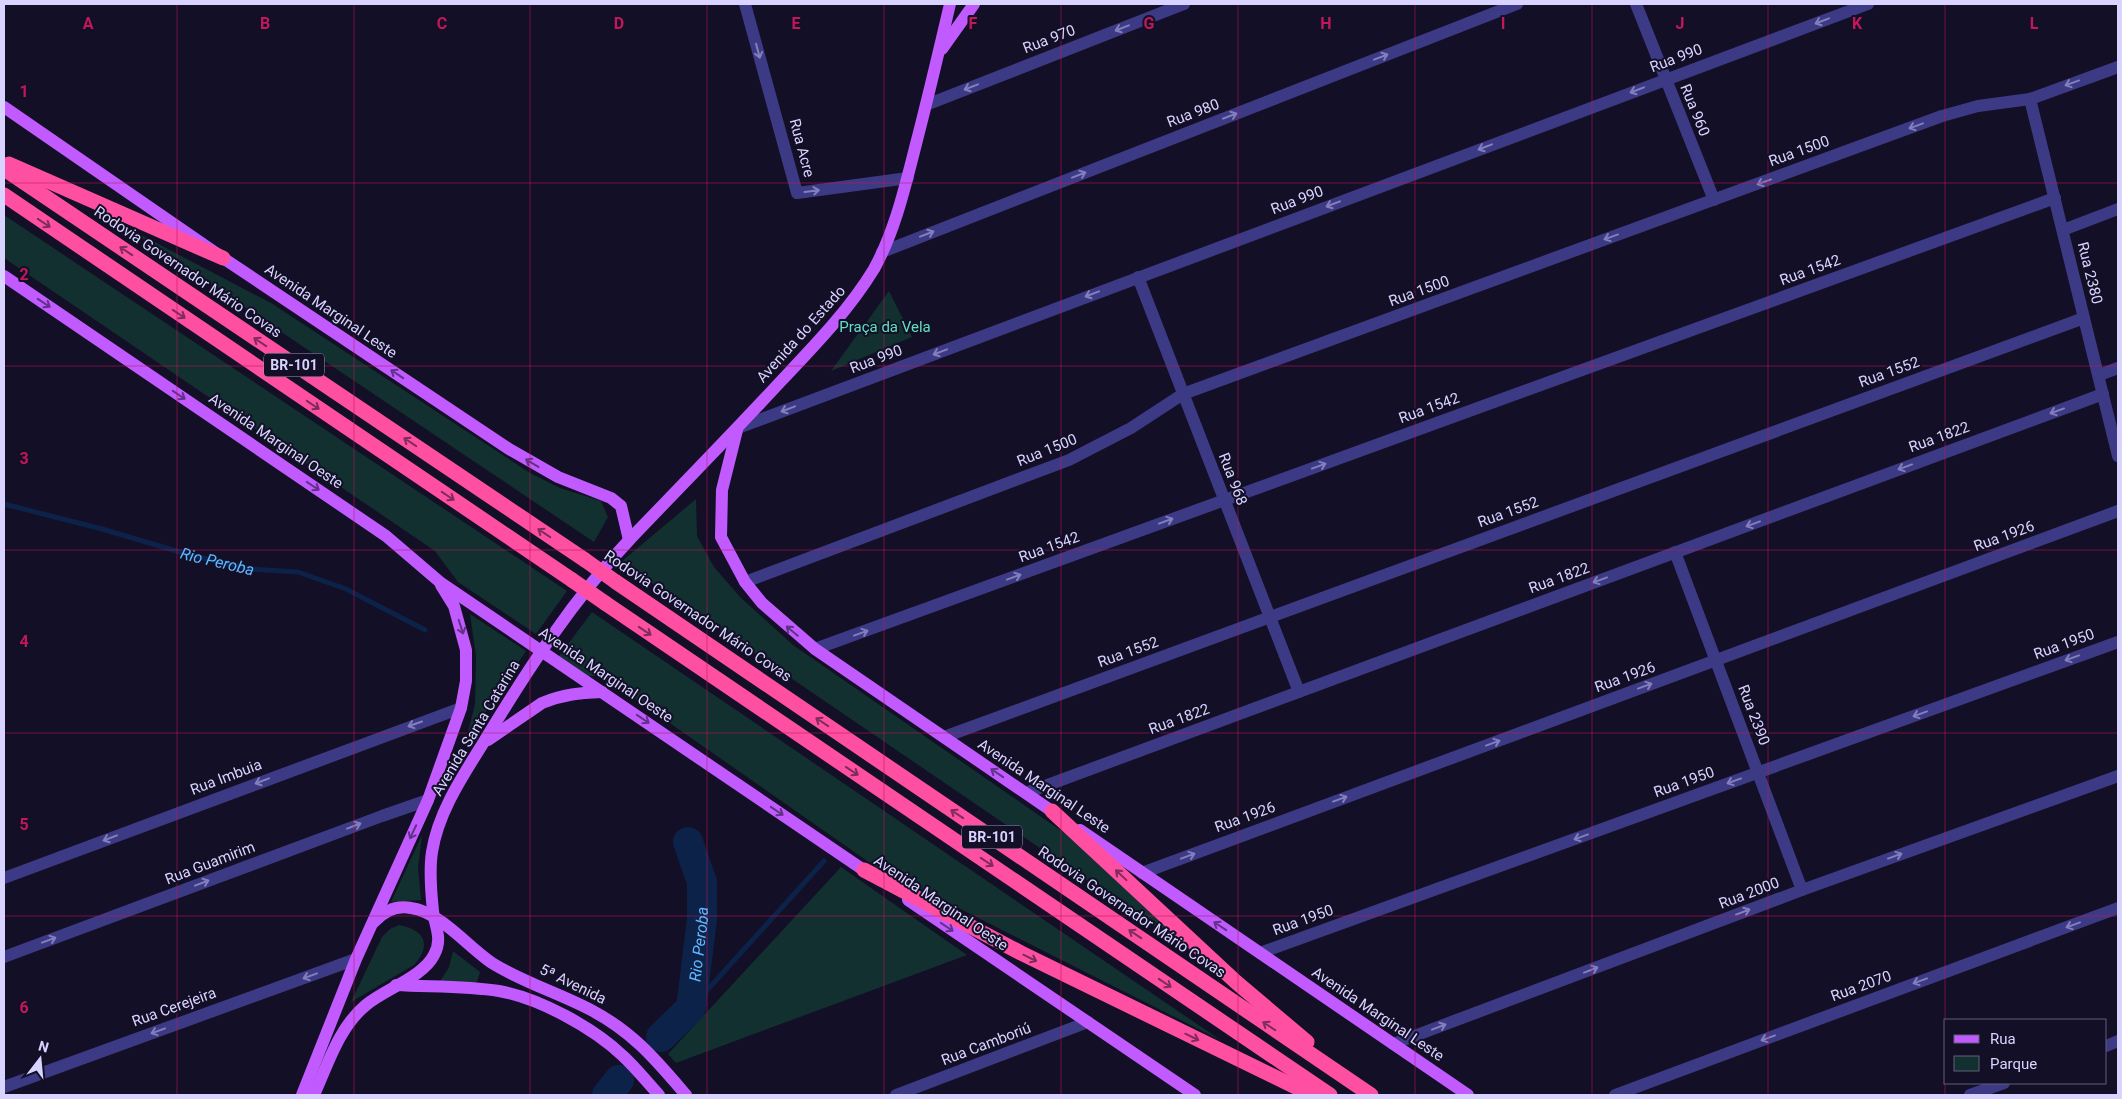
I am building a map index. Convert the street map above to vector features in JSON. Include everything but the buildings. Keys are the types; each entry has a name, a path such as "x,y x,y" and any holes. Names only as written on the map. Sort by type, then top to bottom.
{"highway":[{"path":"4,161 223,258"},
{"name":"Rodovia Governador Mário Covas","path":"4,169 585,560 1369,1094"},
{"name":"BR-101","path":"4,196 1330,1095"},
{"path":"1052,811 1236,982 1369,1094"},
{"path":"864,870 1021,953 1312,1095"}],"main road":[{"name":"Avenida do Estado","path":"593,581 738,428 843,313 859,292 882,252 897,214 908,178 950,4"},
{"name":"Avenida do Estado","path":"938,54 974,4"},
{"name":"Avenida Marginal Leste","path":"4,107 223,258 534,465 558,477 611,498 621,506 630,540"},
{"name":"Avenida Marginal Oeste","path":"4,276 386,536 441,583 1195,1095"},
{"name":"Avenida Marginal Leste","path":"738,428 722,490 721,537 745,582 762,603 815,649 1468,1095"},
{"name":"Avenida Santa Catarina","path":"314,1095 336,1044 350,1020 364,1006 418,972 428,964 435,954 439,933 434,917 431,886 432,851 440,823 454,791 483,743 542,651 593,581"},
{"name":"Avenida Santa Catarina","path":"302,1095 356,959 428,800 461,708 466,681 466,645 454,606 441,583"},
{"path":"483,743 542,703 551,699 564,694 602,692"},
{"name":"5ª Avenida","path":"372,923 382,913 402,907 423,911 434,917 494,964 592,1011 627,1032 641,1044 686,1095"},
{"path":"396,985 501,992 534,1002 570,1019 603,1040 623,1055 659,1095"}],"street":[{"name":"Rua Acre","path":"745,4 797,193 908,178"},
{"name":"Rua 970","path":"926,105 1184,4"},
{"name":"Rua 980","path":"882,252 1517,4"},
{"name":"Rua 960","path":"1636,4 1714,200"},
{"name":"Rua 990","path":"738,428 1868,4"},
{"name":"Rua 1500","path":"745,582 1069,460 1131,428 1183,394 1942,116 1978,106 2030,99 2118,67"},
{"name":"Rua 2380","path":"2030,99 2118,456"},
{"name":"Rua 1542","path":"815,649 2055,198"},
{"path":"2063,230 2118,209"},
{"name":"Rua 968","path":"1138,277 1299,692"},
{"name":"Rua 1552","path":"944,737 2084,318"},
{"path":"2098,375 2118,368"},
{"name":"Rua 1822","path":"1026,793 2103,394"},
{"name":"Rua 1926","path":"1142,873 2118,511"},
{"name":"Rua 2390","path":"1675,552 1802,890"},
{"name":"Rua 1950","path":"1260,953 2118,642"},
{"name":"Rua Imbuia","path":"4,878 461,708"},
{"name":"Rua 2000","path":"1393,1044 1802,890 2118,776"},
{"name":"Rua Guamirim","path":"4,957 428,800"},
{"name":"Rua 2070","path":"1615,1095 2118,908"},
{"name":"Rua Cerejeira","path":"4,1087 356,959"},
{"name":"Rua Camboriú","path":"896,1095 1088,1022"},
{"path":"1970,1095 2001,1084"}],"green space":[{"path":"4,215 567,591 536,634 458,582 435,551 4,258"},
{"path":"122,225 271,303 530,473 560,488 601,501 608,517 594,542"},
{"name":"Praça da Vela","path":"889,291 912,337 831,371"},
{"path":"696,499 697,536 714,567 741,598 793,645 1066,834 1198,956 621,562"},
{"path":"592,612 1222,1041 873,865 624,691 595,676 571,677 553,664"},
{"path":"470,614 526,651 465,744 475,704 476,656"},
{"path":"422,835 418,867 421,900 391,902"},
{"path":"841,867 967,955 676,1063 668,1054"},
{"path":"399,925 415,931 423,939 424,945 420,958 414,965 351,1002 382,937 390,929"},
{"path":"453,951 480,972 476,985 439,983 449,967"}],"waterway":[{"name":"Rio Peroba","path":"4,504 102,529 190,555 251,569 298,572 346,589 425,630"},
{"name":"Rio Peroba","path":"661,1037 691,1008 702,919 702,882 688,842"},
{"path":"691,1008 824,861"},
{"name":"Rio Peroba","path":"607,1095 619,1080"}]}
